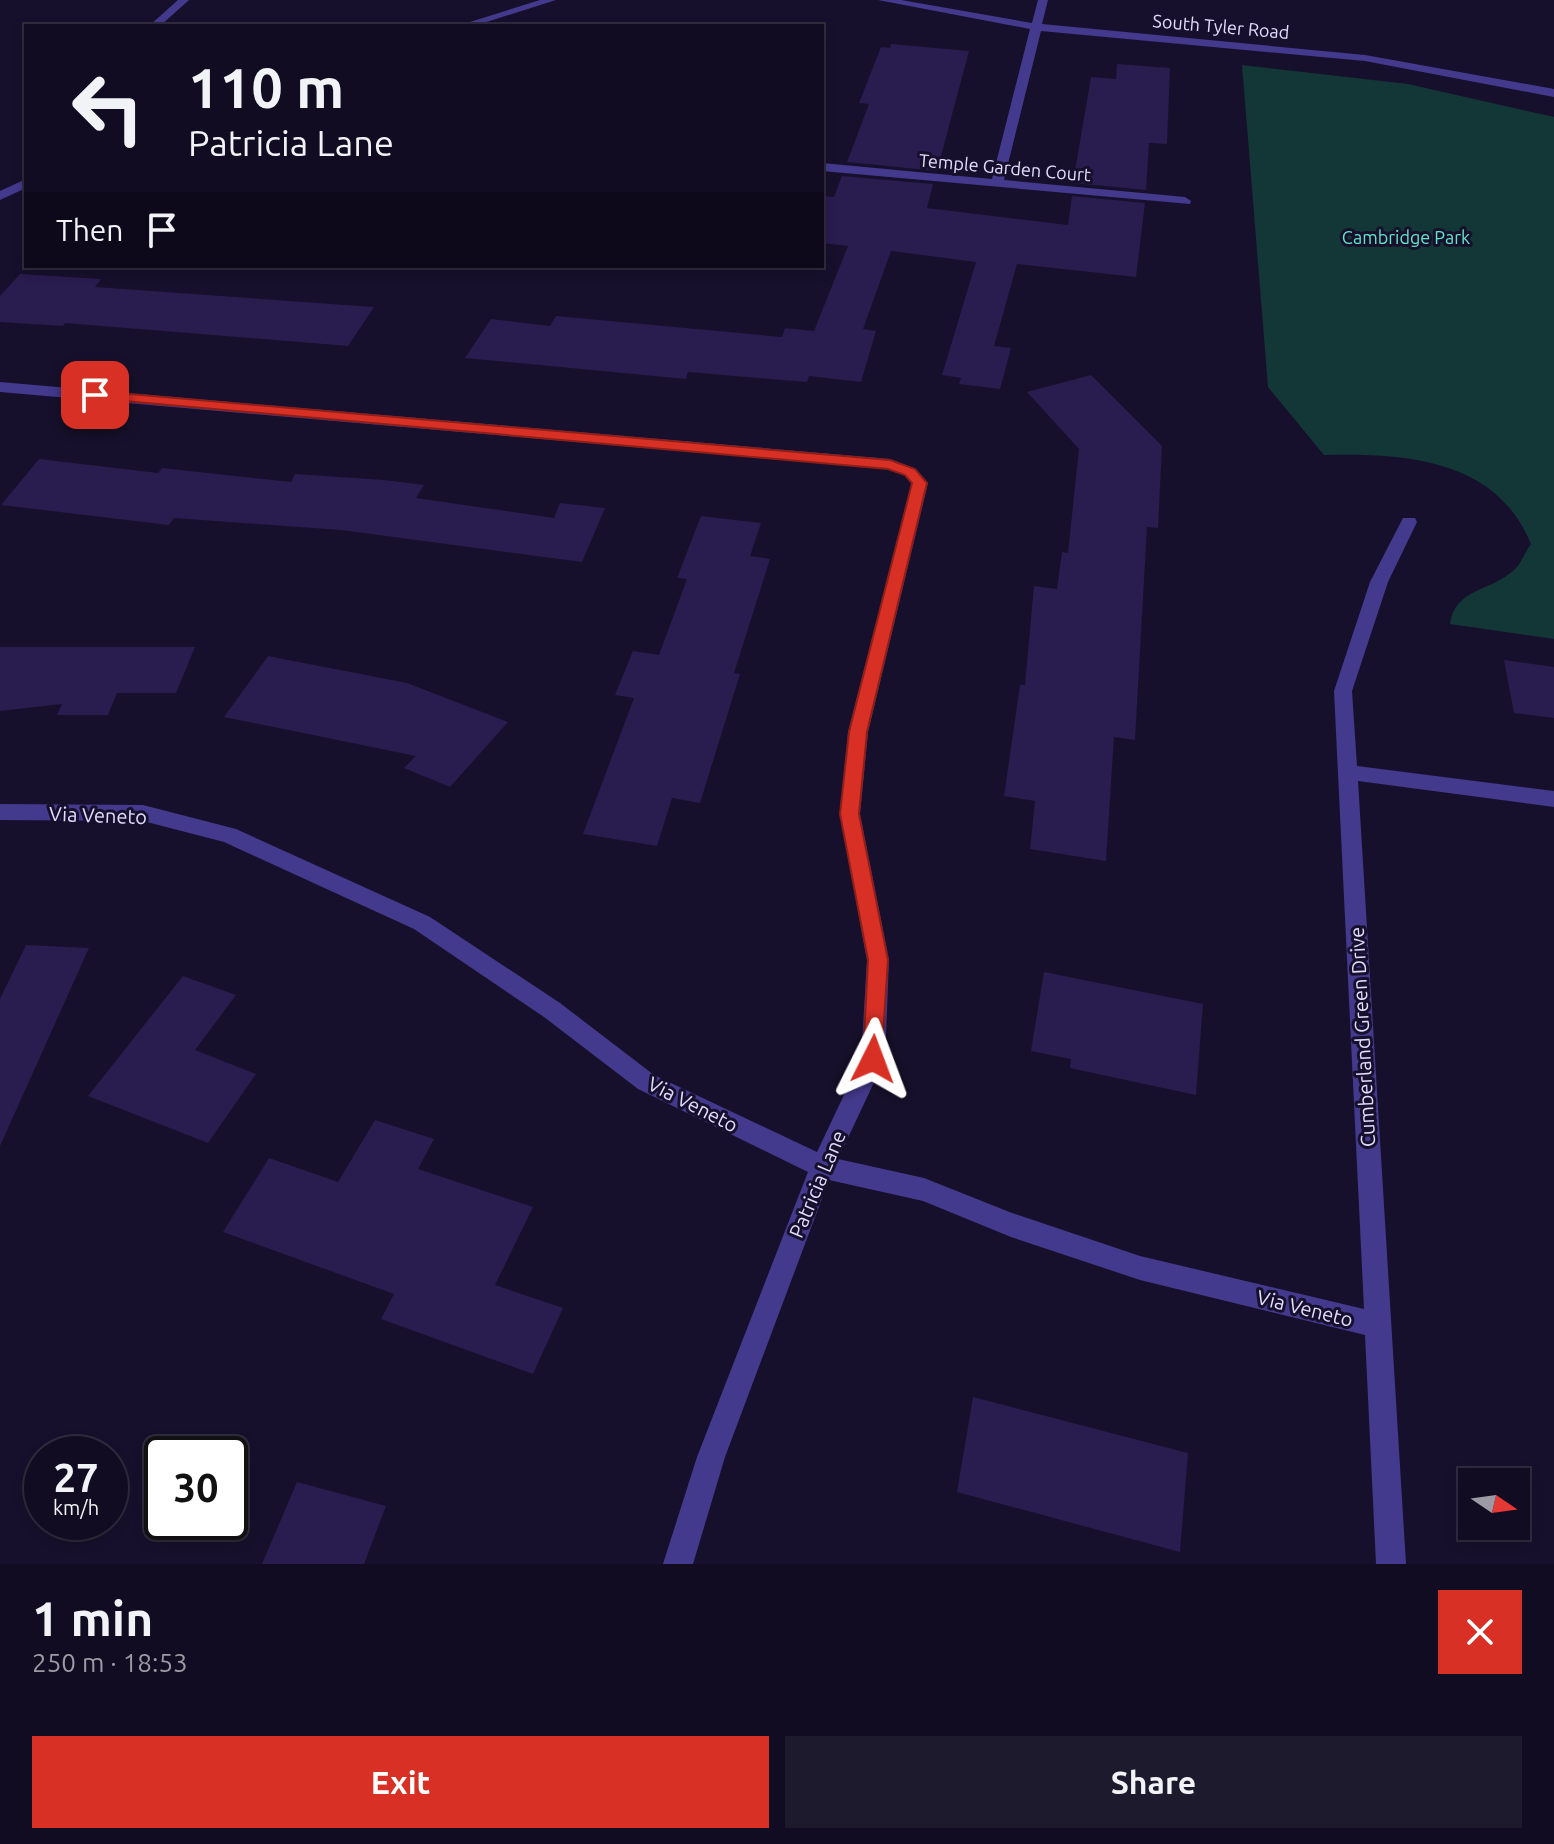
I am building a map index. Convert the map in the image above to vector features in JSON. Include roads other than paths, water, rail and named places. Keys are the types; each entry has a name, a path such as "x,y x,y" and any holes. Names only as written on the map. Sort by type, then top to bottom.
{"street":[{"path":"156,24 184,0"},
{"path":"469,24 551,0"},
{"name":"South Tyler Road","path":"883,0 1035,27 1365,58 1554,93"},
{"path":"997,184 1043,0"},
{"name":"Temple Garden Court","path":"824,167 1185,201"},
{"path":"0,196 24,184"},
{"name":"Patricia Lane","path":"0,387 890,464 910,472 920,483 858,732 850,814 878,960 873,1059 822,1167 711,1457 678,1564"},
{"name":"Cumberland Green Drive","path":"1391,1564 1343,691 1379,582 1409,522"},
{"path":"1348,772 1554,799"},
{"name":"Via Veneto","path":"0,812 143,813 229,835 422,923 552,1010 646,1082 822,1167 924,1190 1011,1225 1140,1268 1377,1325"}],"park label":[{"name":"Cambridge Park","path":"1406,237"}]}
